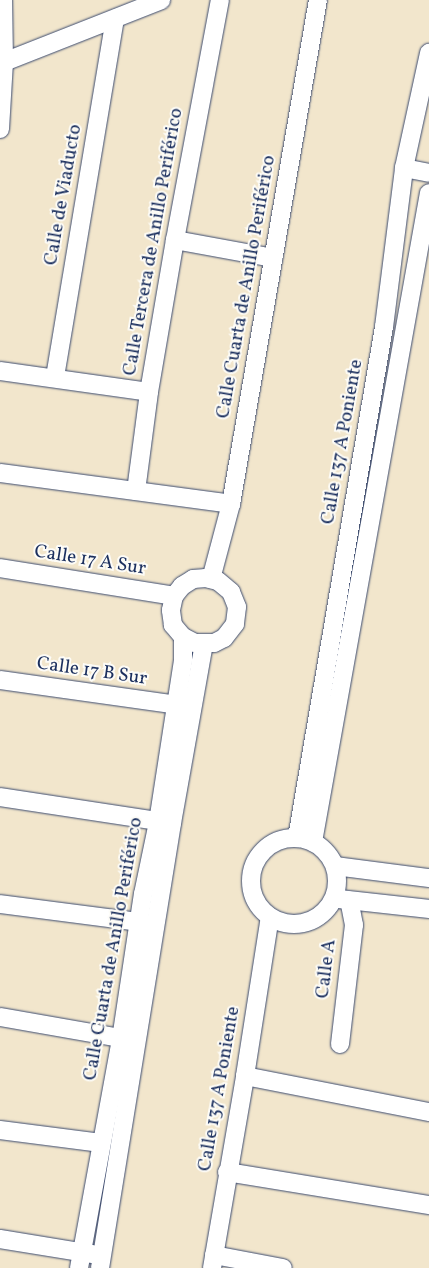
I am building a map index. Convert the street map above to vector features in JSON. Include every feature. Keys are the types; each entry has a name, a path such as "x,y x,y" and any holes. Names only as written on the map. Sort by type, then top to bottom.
{"street":[{"path":"0,129 4,62 4,0"},
{"path":"4,62 161,0"},
{"name":"Calle Tercera de Anillo Periférico","path":"136,491 149,392 175,240 220,0"},
{"name":"Calle Cuarta de Anillo Periférico","path":"211,579 231,504 318,0"},
{"name":"Calle de Viaducto","path":"55,377 115,19"},
{"name":"Calle 137 A Poniente","path":"305,840 334,674 355,504 384,327 404,168 429,53"},
{"path":"404,168 429,173"},
{"name":"Calle 137 A Poniente","path":"334,674 372,509 406,331 429,193"},
{"path":"175,240 273,258"},
{"path":"384,327 406,331"},
{"path":"0,371 55,377 149,392"},
{"path":"0,473 231,504"},
{"path":"355,504 372,509"},
{"name":"Calle 17 A Sur","path":"0,568 174,596"},
{"path":"193,579 211,579 218,581 231,592 237,608 235,624 224,638 214,643 195,643 182,637 173,625 170,610 174,596 182,586 193,579"},
{"name":"Calle Cuarta de Anillo Periférico","path":"101,1262 129,1040 165,823 177,705 184,662 182,637"},
{"name":"Calle Cuarta de Anillo Periférico","path":"80,1260 101,1143 129,1040 139,922 165,823 204,644"},
{"name":"Calle 17 B Sur","path":"0,680 177,705"},
{"path":"0,797 165,823"},
{"path":"341,899 335,866 326,852 305,840 282,839 265,848 254,864 251,884 257,903 270,917 288,924 306,922 322,914 341,899 429,909"},
{"path":"335,866 429,878"},
{"name":"Calle A","path":"340,1044 354,925 341,899"},
{"path":"0,904 139,922"},
{"name":"Calle 137 A Poniente","path":"213,1261 270,917"},
{"path":"0,1017 129,1040"},
{"path":"245,1076 429,1112"},
{"path":"0,1130 101,1143"},
{"path":"228,1172 429,1205"},
{"path":"0,1239 80,1260 101,1262"},
{"path":"213,1261 283,1268"}]}
